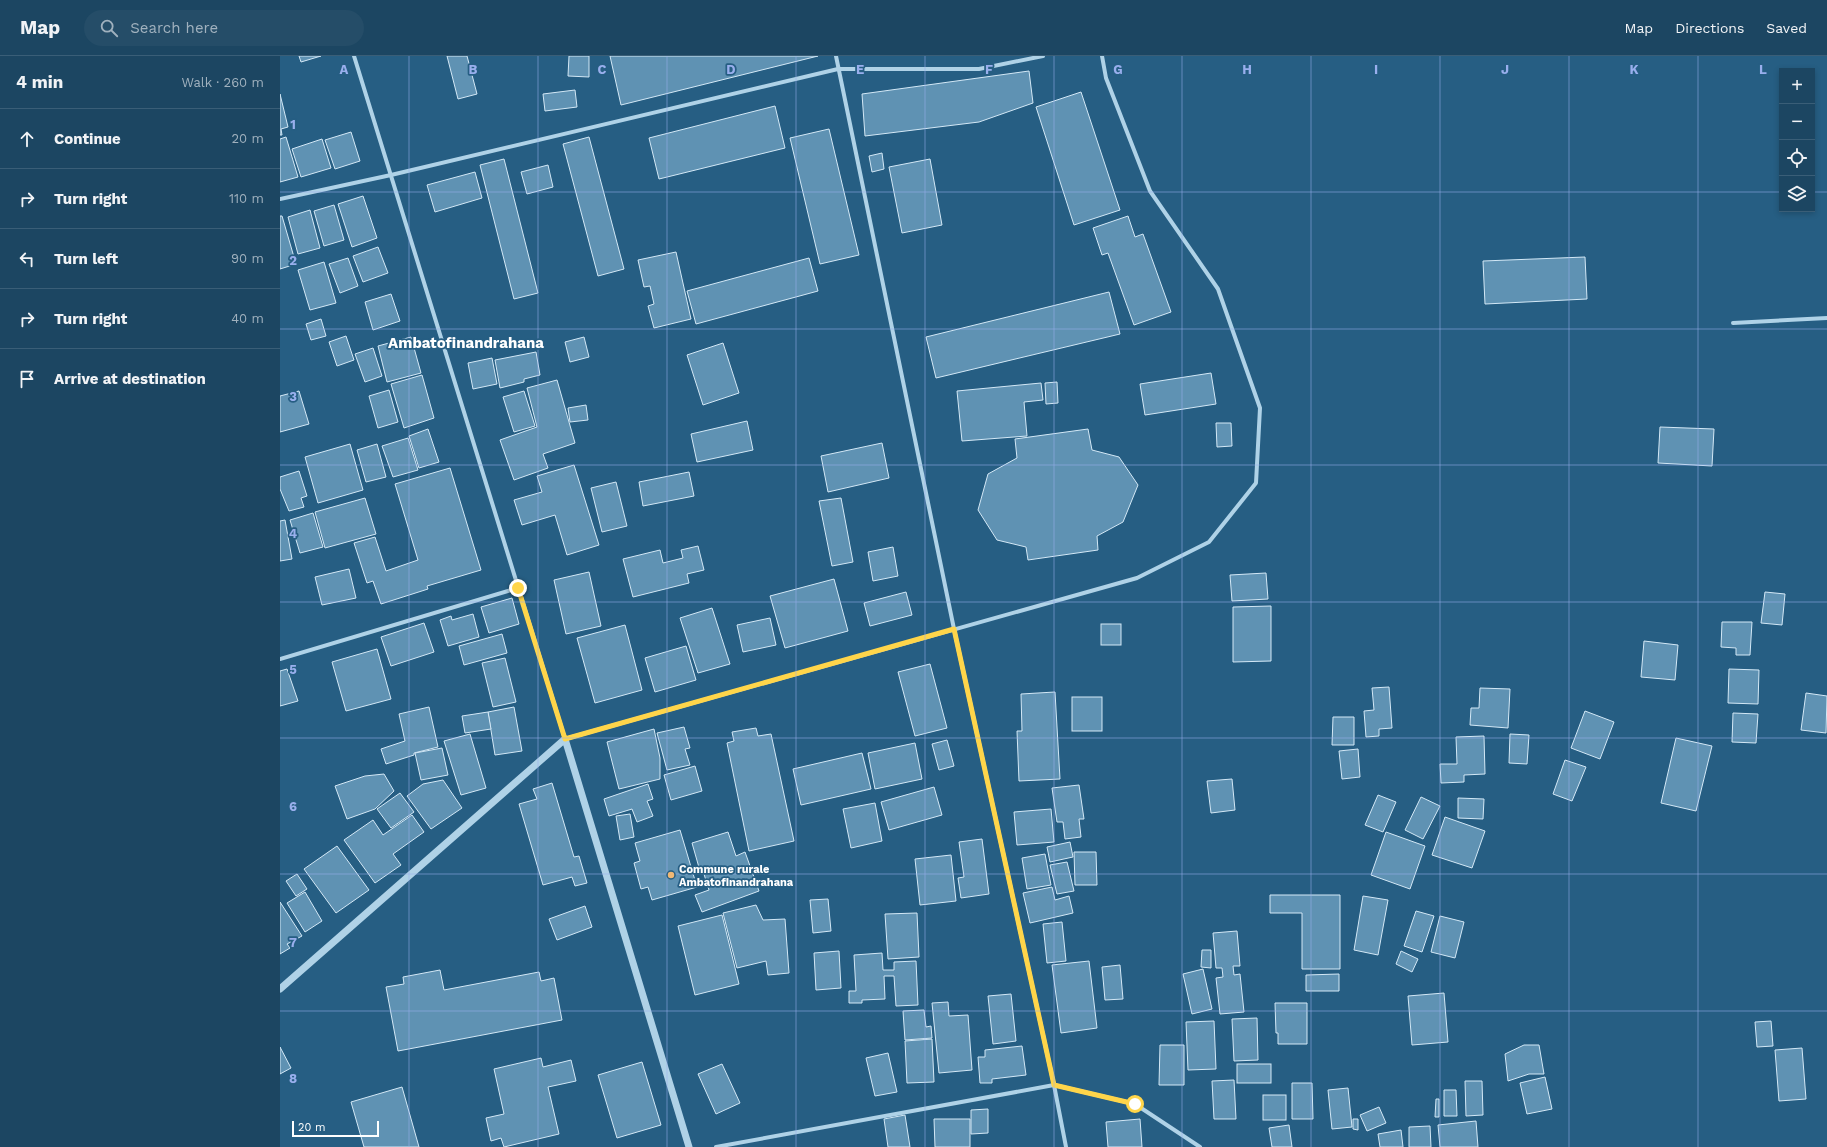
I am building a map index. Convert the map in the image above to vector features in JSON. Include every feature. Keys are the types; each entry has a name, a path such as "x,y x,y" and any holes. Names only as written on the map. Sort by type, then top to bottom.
{"street":[{"path":"354,56 392,175 690,1147"},
{"path":"836,56 954,629 1054,1085 1066,1147"},
{"path":"280,199 392,175 838,69 979,69 1043,56"},
{"path":"280,989 565,739 1137,578 1209,542 1256,483 1260,408 1218,289 1150,191 1106,78 1102,56"},
{"path":"1733,323 1827,318"},
{"path":"280,659 518,588"},
{"path":"716,1147 1054,1085 1135,1104 1200,1147"}],"building":[{"path":"299,56 321,56 301,62"},
{"path":"447,56 467,56 477,94 458,99"},
{"path":"569,56 589,56 589,77 568,76"},
{"path":"610,56 818,56 621,105"},
{"path":"1029,71 1033,103 979,122 865,136 862,94"},
{"path":"575,90 577,107 545,111 543,94"},
{"path":"1081,92 1120,210 1074,225 1036,107"},
{"path":"280,94 288,127 281,129 282,135 280,135"},
{"path":"775,106 785,148 659,179 649,138"},
{"path":"829,129 859,255 820,264 790,138"},
{"path":"351,132 360,161 335,169 325,140"},
{"path":"286,137 298,177 280,182 280,139"},
{"path":"589,137 624,269 598,276 563,144"},
{"path":"322,139 331,168 301,177 292,149"},
{"path":"882,153 884,169 872,172 869,156"},
{"path":"504,159 538,293 514,299 480,165"},
{"path":"930,159 942,225 902,233 889,167"},
{"path":"548,165 553,187 527,194 521,172"},
{"path":"475,172 482,198 435,212 427,185"},
{"path":"363,196 377,238 352,247 338,204"},
{"path":"334,205 344,240 324,246 314,211"},
{"path":"310,210 320,248 298,254 288,217"},
{"path":"280,216 282,216 296,264 280,269"},
{"path":"1128,216 1135,237 1143,234 1171,312 1134,325 1108,253 1102,255 1093,228"},
{"path":"378,247 388,273 363,282 353,256"},
{"path":"676,252 691,319 654,328 648,306 654,304 650,286 644,287 638,260"},
{"path":"1585,257 1587,299 1485,304 1483,261"},
{"path":"348,258 358,286 340,293 329,264"},
{"path":"809,258 818,291 696,324 687,291"},
{"path":"324,262 336,303 310,310 298,270"},
{"path":"1109,292 1120,334 936,378 926,337"},
{"path":"391,294 400,321 373,330 365,302"},
{"path":"321,319 326,336 311,340 306,324"},
{"path":"346,336 354,360 337,366 329,342"},
{"path":"411,337 421,373 387,382 378,346"},
{"path":"584,337 589,357 570,362 565,342"},
{"path":"723,343 739,393 703,405 687,355"},
{"path":"373,348 382,376 365,382 355,354"},
{"path":"536,352 540,375 524,379 524,382 500,388 495,360"},
{"path":"492,358 497,384 473,389 468,363"},
{"path":"1211,373 1216,404 1145,415 1140,384"},
{"path":"422,375 434,418 404,428 391,384"},
{"path":"557,380 575,443 543,454 548,468 514,480 500,440 537,427 527,388"},
{"path":"1057,382 1058,403 1046,404 1045,383"},
{"path":"1041,383 1043,400 1024,402 1027,436 962,441 957,391"},
{"path":"389,390 398,422 378,428 369,396"},
{"path":"299,391 309,424 280,432 280,396"},
{"path":"524,391 535,426 514,432 503,397"},
{"path":"586,405 588,420 570,422 568,408"},
{"path":"747,421 753,450 697,462 691,434"},
{"path":"1216,423 1231,423 1232,446 1217,447"},
{"path":"1660,427 1714,429 1712,466 1658,463"},
{"path":"428,429 439,462 419,468 409,436"},
{"path":"1088,429 1092,450 1119,457 1138,485 1123,522 1097,536 1098,550 1028,560 1026,547 997,540 978,510 988,474 1017,458 1015,439"},
{"path":"408,438 418,470 393,477 382,446"},
{"path":"882,443 889,478 828,492 821,456"},
{"path":"350,444 363,490 318,503 305,457"},
{"path":"377,444 386,477 366,482 357,450"},
{"path":"574,465 599,545 567,555 555,515 522,525 514,500 542,492 537,476"},
{"path":"450,468 481,570 427,586 428,589 381,604 373,581 367,583 354,543 375,537 386,571 418,560 395,484"},
{"path":"299,471 307,496 301,498 304,507 289,511 280,489 280,477"},
{"path":"689,472 694,496 643,506 639,482"},
{"path":"616,482 627,526 602,532 591,488"},
{"path":"365,498 376,534 325,548 315,512"},
{"path":"841,498 853,562 832,566 819,501"},
{"path":"313,513 323,547 300,553 290,520"},
{"path":"285,520 292,559 280,561 280,521"},
{"path":"698,546 704,570 687,574 689,583 633,597 623,559 660,550 663,563 683,558 681,550"},
{"path":"893,547 898,576 873,581 868,552"},
{"path":"349,569 356,598 322,605 315,577"},
{"path":"589,572 601,626 566,634 554,580"},
{"path":"1266,573 1268,599 1232,601 1230,575"},
{"path":"834,579 848,631 785,648 770,596"},
{"path":"906,592 912,615 870,626 864,603"},
{"path":"1765,592 1785,594 1782,625 1761,623"},
{"path":"512,598 519,624 489,633 481,607"},
{"path":"1271,606 1271,661 1233,662 1233,607"},
{"path":"712,608 730,664 698,673 680,618"},
{"path":"473,614 479,637 448,646 440,620 451,616 452,620"},
{"path":"770,618 776,645 743,652 737,625"},
{"path":"1722,622 1752,622 1750,655 1736,655 1736,648 1721,647"},
{"path":"424,623 434,652 391,666 381,637"},
{"path":"1101,624 1121,624 1121,645 1101,645"},
{"path":"625,625 642,690 595,703 577,638"},
{"path":"502,634 507,653 464,665 459,646"},
{"path":"1644,641 1678,645 1675,680 1641,677"},
{"path":"686,646 696,680 655,692 645,658"},
{"path":"377,649 391,699 346,711 332,662"},
{"path":"505,658 516,702 493,707 482,663"},
{"path":"930,664 947,728 915,736 898,672"},
{"path":"287,669 298,701 280,706 280,671"},
{"path":"1729,669 1759,670 1758,704 1728,703"},
{"path":"1389,687 1392,728 1379,729 1379,736 1366,737 1364,711 1374,710 1372,688"},
{"path":"1480,688 1510,689 1508,728 1470,725 1471,708 1479,708"},
{"path":"1055,692 1060,779 1019,781 1017,731 1022,731 1021,694"},
{"path":"1806,693 1827,696 1826,733 1801,730"},
{"path":"1072,697 1102,697 1102,731 1072,731"},
{"path":"429,707 438,747 414,753 414,755 386,764 381,749 405,741 399,714"},
{"path":"514,707 522,751 495,755 488,712"},
{"path":"1585,711 1614,722 1600,759 1571,748"},
{"path":"488,712 491,729 465,733 462,716"},
{"path":"1733,713 1758,714 1756,743 1732,742"},
{"path":"1333,717 1354,717 1354,745 1332,745"},
{"path":"684,727 690,748 685,749 690,765 667,770 657,733"},
{"path":"756,728 758,736 771,734 794,841 749,851 727,743 734,741 732,732"},
{"path":"654,729 660,758 660,779 619,789 607,742"},
{"path":"470,734 486,788 461,795 444,741"},
{"path":"1510,734 1529,735 1527,764 1509,763"},
{"path":"1484,736 1485,774 1464,775 1464,782 1441,783 1440,764 1457,764 1456,737"},
{"path":"1676,738 1712,746 1696,811 1661,803"},
{"path":"947,740 954,766 939,770 932,744"},
{"path":"915,743 922,779 875,789 868,753"},
{"path":"442,748 448,775 421,780 415,753"},
{"path":"1358,749 1360,777 1342,779 1339,751"},
{"path":"862,753 871,789 801,805 793,769"},
{"path":"1565,760 1586,767 1572,801 1553,794"},
{"path":"695,766 702,791 671,800 664,775"},
{"path":"384,774 394,791 375,809 347,819 335,786 365,776"},
{"path":"1232,779 1235,810 1211,813 1207,781"},
{"path":"443,780 462,808 431,829 407,796 423,784"},
{"path":"552,783 574,857 579,856 587,883 575,886 572,877 543,885 519,804 537,799 533,789"},
{"path":"648,784 653,799 647,801 653,816 637,822 632,809 609,816 604,799"},
{"path":"1079,785 1084,819 1079,819 1081,837 1065,839 1063,822 1057,822 1052,788"},
{"path":"934,787 942,815 889,830 881,802"},
{"path":"400,793 414,812 391,828 377,809"},
{"path":"1378,795 1396,802 1383,832 1365,825"},
{"path":"1421,797 1440,806 1423,839 1405,830"},
{"path":"1458,798 1484,799 1483,819 1458,818"},
{"path":"875,803 882,841 851,848 843,809"},
{"path":"1051,809 1054,842 1017,845 1014,812"},
{"path":"630,814 634,837 620,840 616,816"},
{"path":"412,815 424,832 393,854 401,865 375,883 344,840 373,820 383,835"},
{"path":"1445,817 1485,831 1472,868 1432,855"},
{"path":"680,830 697,887 652,900 648,887 641,889 634,863 640,861 635,843"},
{"path":"728,832 736,856 745,852 759,891 702,912 695,895 709,890 703,871 700,871 692,843"},
{"path":"1386,832 1425,846 1410,889 1371,875"},
{"path":"982,839 989,894 961,898 958,878 964,877 959,842"},
{"path":"1070,842 1073,857 1050,862 1047,847"},
{"path":"337,846 369,890 336,913 304,869"},
{"path":"1074,852 1096,852 1097,885 1075,885"},
{"path":"1045,854 1051,885 1027,889 1022,858"},
{"path":"951,855 956,901 920,905 915,859"},
{"path":"1067,862 1074,891 1057,894 1050,865"},
{"path":"297,874 307,889 296,896 286,881"},
{"path":"1052,887 1055,900 1069,896 1073,913 1030,923 1023,893"},
{"path":"305,892 322,921 305,932 287,903"},
{"path":"1270,895 1340,895 1340,969 1302,969 1302,913 1270,913"},
{"path":"1363,896 1388,900 1378,955 1354,950"},
{"path":"828,899 831,931 813,933 810,900"},
{"path":"280,902 302,936 287,944 290,948 280,954"},
{"path":"756,905 763,920 785,919 789,973 768,975 766,961 737,968 723,913"},
{"path":"585,906 592,927 557,940 549,919"},
{"path":"1416,911 1434,916 1422,952 1404,946"},
{"path":"917,913 919,957 888,959 885,914"},
{"path":"722,915 739,984 695,995 678,926"},
{"path":"1440,916 1464,922 1455,958 1431,952"},
{"path":"1062,922 1066,961 1047,963 1043,924"},
{"path":"1237,931 1240,966 1233,966 1234,975 1240,974 1244,1012 1220,1014 1216,978 1223,977 1222,968 1216,968 1213,933"},
{"path":"1202,950 1211,950 1211,968 1201,967"},
{"path":"839,951 841,988 816,990 814,953"},
{"path":"1401,951 1418,959 1412,972 1396,964"},
{"path":"882,953 883,970 894,970 894,962 916,961 918,1005 896,1006 894,976 884,976 885,999 862,1000 862,1003 849,1003 849,991 856,991 854,955"},
{"path":"1089,961 1097,1028 1061,1033 1052,965"},
{"path":"1120,965 1123,999 1105,1000 1102,967"},
{"path":"1203,969 1212,1009 1192,1014 1183,974"},
{"path":"440,970 444,990 539,972 541,981 554,978 562,1020 398,1051 386,987 404,984 403,977"},
{"path":"1339,974 1339,991 1306,991 1306,975"},
{"path":"1444,993 1448,1042 1412,1045 1408,996"},
{"path":"1011,994 1016,1041 993,1044 988,996"},
{"path":"948,1002 949,1016 968,1015 972,1070 939,1073 932,1003"},
{"path":"1275,1003 1307,1003 1307,1044 1278,1044"},
{"path":"924,1010 926,1027 931,1026 932,1038 905,1040 903,1011"},
{"path":"1257,1018 1258,1060 1234,1061 1232,1019"},
{"path":"1214,1021 1216,1069 1188,1070 1186,1022"},
{"path":"1771,1021 1773,1046 1757,1047 1755,1022"},
{"path":"932,1039 934,1082 907,1083 905,1041"},
{"path":"1160,1045 1184,1045 1184,1085 1159,1085"},
{"path":"1524,1045 1539,1045 1544,1074 1529,1074 1508,1081 1505,1054"},
{"path":"1022,1046 1026,1075 992,1079 992,1083 980,1083 978,1057 985,1057 985,1050"},
{"path":"280,1047 291,1068 280,1074"},
{"path":"1802,1048 1806,1099 1779,1101 1775,1050"},
{"path":"888,1053 897,1092 875,1096 866,1058"},
{"path":"541,1058 543,1067 571,1060 576,1081 548,1087 559,1134 504,1147 501,1138 491,1141 486,1118 504,1114 494,1069"},
{"path":"642,1062 661,1125 617,1138 598,1075"},
{"path":"722,1064 740,1103 716,1114 698,1074"},
{"path":"1237,1064 1271,1064 1271,1083 1237,1083"},
{"path":"1545,1077 1552,1109 1527,1114 1520,1083"},
{"path":"1234,1080 1236,1119 1214,1119 1212,1081"},
{"path":"1465,1081 1482,1081 1483,1115 1466,1116"},
{"path":"1292,1083 1312,1083 1313,1119 1292,1119"},
{"path":"402,1087 419,1147 364,1147 351,1102"},
{"path":"1348,1088 1352,1127 1332,1129 1328,1090"},
{"path":"1444,1090 1456,1090 1457,1116 1444,1116"},
{"path":"1263,1095 1286,1095 1286,1120 1263,1120"},
{"path":"1436,1099 1439,1099 1439,1117 1435,1117"},
{"path":"1379,1107 1386,1123 1367,1131 1360,1115"},
{"path":"988,1109 988,1133 971,1134 971,1110"},
{"path":"905,1115 910,1147 888,1147 884,1119"},
{"path":"934,1119 970,1119 970,1147 935,1147"},
{"path":"1140,1119 1142,1147 1108,1147 1106,1122"},
{"path":"1353,1119 1358,1119 1358,1130 1353,1129"},
{"path":"1476,1121 1478,1147 1440,1147 1438,1125"},
{"path":"1289,1125 1292,1147 1272,1147 1269,1128"},
{"path":"1430,1126 1431,1147 1409,1147 1409,1127"},
{"path":"1401,1130 1403,1147 1380,1147 1378,1134"}],"place":[{"name":"Commune rurale Ambatofinandrahana","path":"671,875"}],"district":[{"name":"Ambatofinandrahana","path":"466,343"}],"route":[{"path":"518,588 565,739 954,629 1054,1085 1135,1104"}]}
